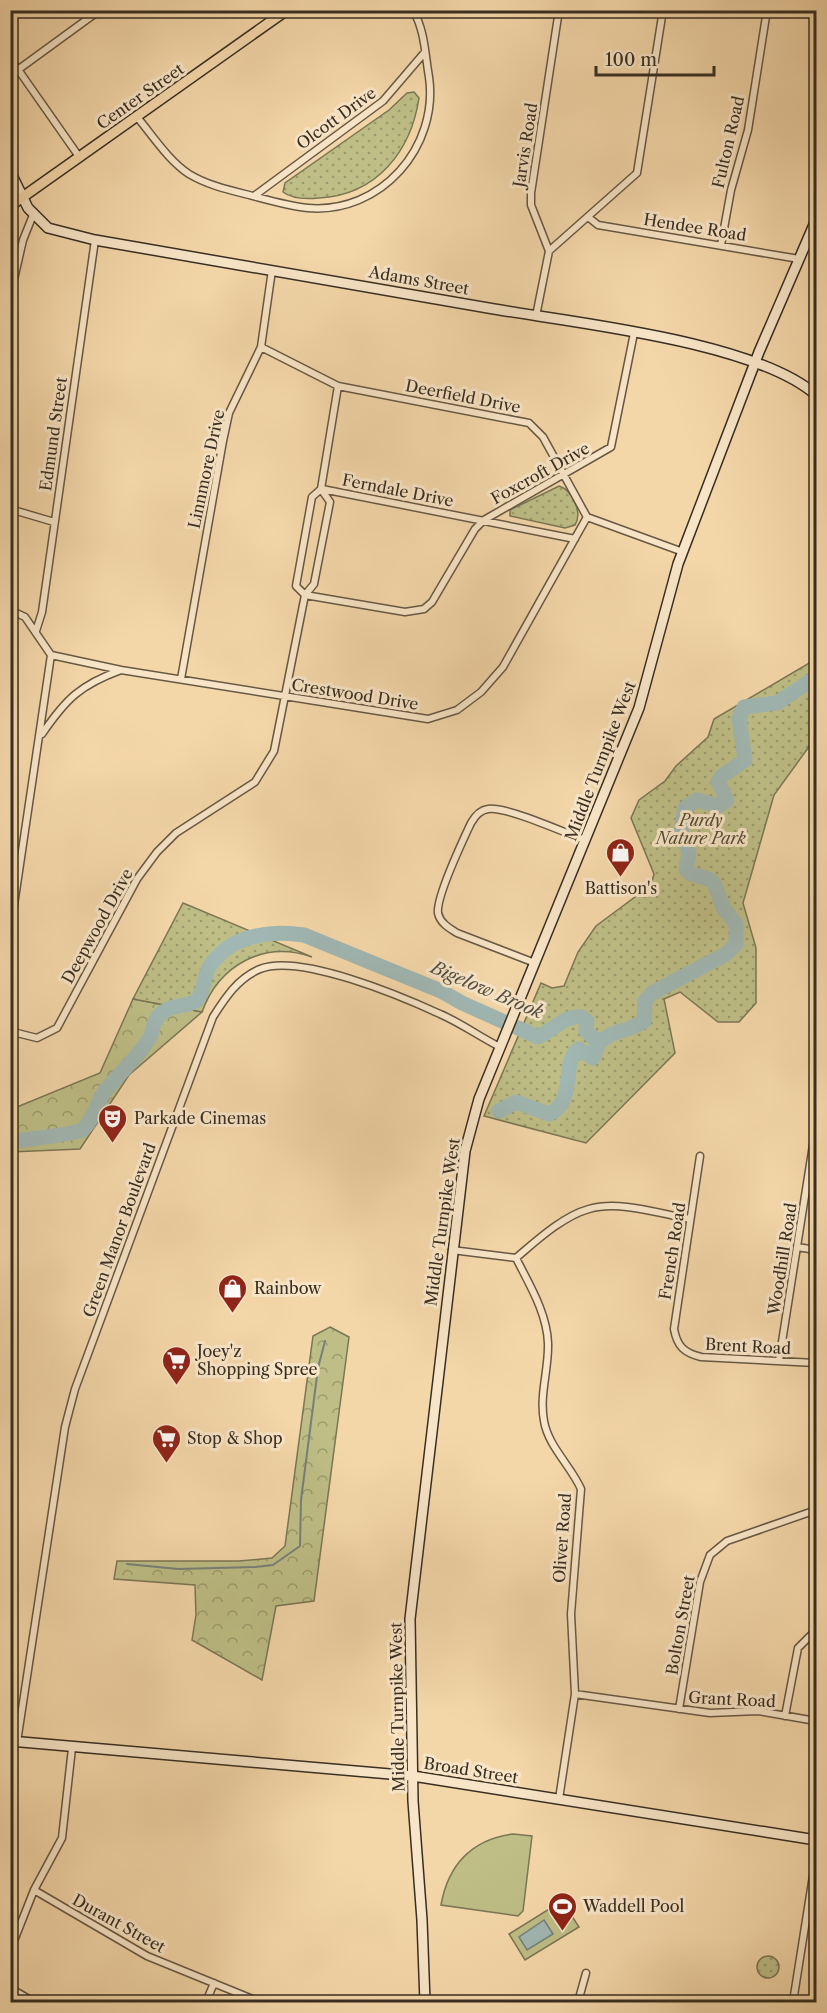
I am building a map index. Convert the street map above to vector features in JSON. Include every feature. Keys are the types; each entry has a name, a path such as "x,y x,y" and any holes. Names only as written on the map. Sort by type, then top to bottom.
{"main road":[{"name":"Center Street","path":"10,206 287,10"},
{"name":"Adams Street","path":"10,171 22,198 33,215 48,228 95,240 634,333 754,362 787,375 816,395"},
{"name":"Middle Turnpike West","path":"425,2002 413,1776 410,1620 465,1151 479,1099 639,708 683,552 754,362 816,220"},
{"name":"Broad Street","path":"14,1741 72,1748 413,1776 816,1840"}],"street":[{"path":"19,69 100,10"},
{"path":"137,117 171,159 189,174 210,184 308,208 332,207 363,199 384,186 401,171 413,154 429,115 431,92 424,38 413,10"},
{"name":"Jarvis Road","path":"549,251 531,206 531,193 559,10"},
{"path":"536,316 549,251 637,173 663,10"},
{"name":"Fulton Road","path":"721,244 731,190 748,130 767,10"},
{"name":"Olcott Drive","path":"254,196 271,181 383,101 425,52"},
{"path":"10,58 80,158"},
{"path":"10,297 23,240 33,215"},
{"name":"Hendee Road","path":"588,217 598,225 721,244 799,260"},
{"name":"Edmund Street","path":"36,631 42,612 95,240"},
{"name":"Linnmore Drive","path":"181,679 229,413 261,347 272,270"},
{"name":"Foxcroft Drive","path":"305,595 405,612 424,609 432,602 475,529 484,520 566,475 611,447 634,333"},
{"name":"Deerfield Drive","path":"261,347 338,386 529,423 543,437 566,475 587,517"},
{"name":"Deepwood Drive","path":"305,595 296,586 312,497 321,489 338,386"},
{"name":"Deepwood Drive","path":"10,1027 17,1033 37,1038 57,1028 137,879 158,852 176,833 255,783 274,751 305,595 314,584 330,502 321,489"},
{"name":"Ferndale Drive","path":"321,489 575,539"},
{"path":"10,509 54,522"},
{"path":"587,517 683,552"},
{"name":"Crestwood Drive","path":"51,655 121,670 428,719 457,710 482,692 503,667 587,517"},
{"path":"10,610 25,617 51,655 41,735 10,932"},
{"path":"41,735 63,703 85,687 121,670"},
{"path":"535,963 457,933 446,926 438,914 439,900 471,823 478,813 489,808 503,810 585,840"},
{"name":"Green Manor Boulevard","path":"14,1741 65,1427 75,1389 213,1017 226,996 239,982 260,969 279,965 301,966 344,977 441,1014 500,1047"},
{"name":"Woodhill Road","path":"779,1361 815,1144 816,1126"},
{"name":"French Road","path":"681,1348 674,1329 700,1156"},
{"path":"452,1250 516,1258 569,1218 589,1209 625,1208 690,1218"},
{"path":"797,1247 816,1250"},
{"name":"Oliver Road","path":"516,1258 546,1325 548,1343 542,1401 544,1422 551,1440 575,1474 581,1489 571,1614 575,1694 559,1799"},
{"name":"Brent Road","path":"681,1348 688,1354 701,1358 816,1363"},
{"name":"Bolton Street","path":"679,1709 700,1582 710,1555 727,1541 816,1510"},
{"path":"786,1716 798,1647 816,1630"},
{"name":"Grant Road","path":"575,1694 710,1713 758,1711 816,1721"},
{"path":"10,1951 34,1890 62,1838 72,1748"},
{"path":"793,2002 816,1857"},
{"name":"Durant Street","path":"34,1890 147,1956 260,2002"},
{"path":"578,2002 586,1973"},
{"path":"206,2002 214,1983"},
{"path":"10,1988 34,2002"}],"green space":[{"path":"414,92 419,98 408,136 388,167 374,179 358,189 319,198 296,197 283,192 285,183 389,110 407,93"},
{"path":"559,486 568,492 575,502 578,514 575,525 565,528 510,516 510,510"},
{"name":"Purdy Nature Park","path":"816,659 816,737 774,795 743,903 756,948 756,1003 739,1022 718,1022 680,992 664,999 675,1053 586,1143 484,1116 541,983 552,988 564,986 578,952 596,926 651,885 654,874 631,818 639,800 665,781 676,766 708,737 714,719"},
{"path":"183,903 312,957 277,952 245,960 220,981 202,1012 133,999"},
{"path":"133,999 202,1012 129,1075 80,1149 11,1152 10,1107 17,1107 100,1073"},
{"path":"330,1327 349,1337 314,1601 276,1606 262,1680 192,1640 196,1615 195,1585 114,1579 117,1561 239,1561 272,1558 285,1546 313,1336"},
{"path":"513,1834 532,1836 523,1911 518,1916 441,1905 449,1878 464,1856 485,1842"},
{"name":"Waddell Pool","path":"562,1901 579,1927 525,1960 509,1934"},
{"path":"768,1956 776,1959 779,1967 776,1975 768,1978 760,1975 757,1967 760,1959"}],"water":[{"path":"544,1920 553,1934 527,1950 519,1937"}],"waterway":[{"name":"Bigelow Brook","path":"599,1043 611,1035 644,1021 645,1001 652,993 726,954 736,944 736,924 724,909 714,883 709,879 691,874 686,869 689,853 681,833 685,808 697,800 719,806 727,800 718,782 722,776 745,760 739,719 744,707 777,703 809,682 816,687"},
{"name":"Bigelow Brook","path":"10,1142 82,1130 89,1122 105,1091 149,1039 159,1015 170,1008 197,1000 210,966 228,947 265,934 304,935 441,991 462,1003 538,1037 570,1018 581,1017 587,1021 586,1031 599,1043"},
{"path":"499,1111 516,1102 549,1114 558,1108 566,1091 574,1054 579,1049 593,1058 599,1043"},
{"path":"127,1564 178,1569 255,1567 273,1565 300,1546 301,1500 318,1368 325,1341"}],"place":[{"name":"Battison's","path":"621,878"},
{"name":"Parkade Cinemas","path":"113,1144"},
{"name":"Rainbow","path":"233,1314"},
{"name":"Joey'z Shopping Spree","path":"176,1386"},
{"name":"Stop & Shop","path":"166,1464"},
{"name":"Waddell Pool","path":"562,1932"}]}
